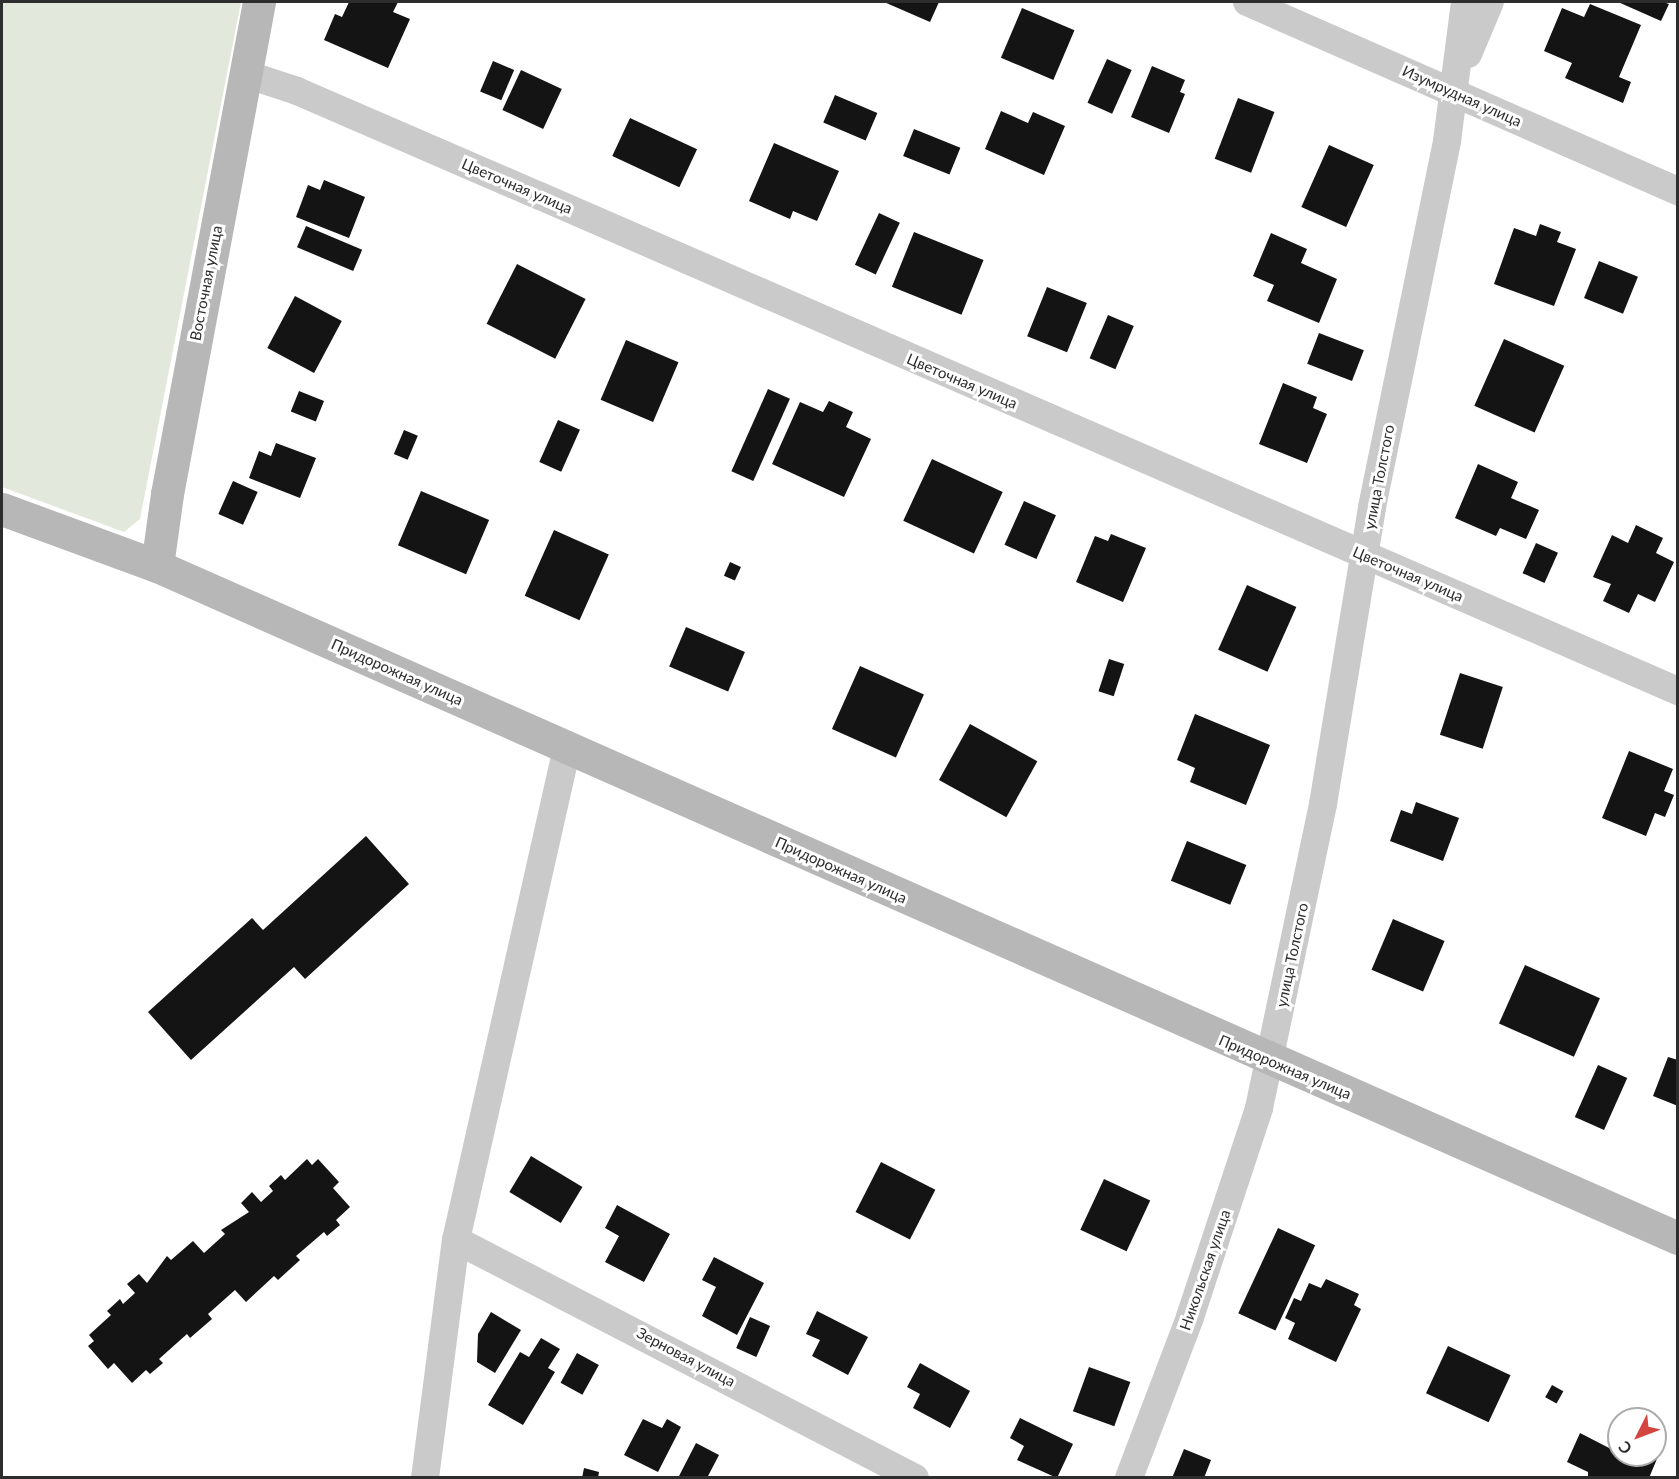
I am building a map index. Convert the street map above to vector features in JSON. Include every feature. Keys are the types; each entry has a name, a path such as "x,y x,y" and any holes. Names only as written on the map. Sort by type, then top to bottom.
{"street":[{"name":"Восточная улица","path":"157,566 166,494 260,2"},
{"name":"Изумрудная улица","path":"1250,2 1677,191"},
{"name":"улица Толстого","path":"1269,1059 1323,804 1365,555 1447,141 1465,2"},
{"path":"1452,92 1490,2"},
{"name":"Цветочная улица","path":"246,74 382,127 1677,691"},
{"name":"Придорожная улица","path":"2,509 157,566 1677,1238"},
{"path":"425,1478 456,1240 567,748"},
{"name":"Никольская улица","path":"1130,1478 1190,1317 1259,1108 1269,1059"},
{"name":"Зерновая улица","path":"456,1240 915,1478"}],"shaded area":[{"path":"2,2 241,2 140,519 124,532 2,487"}],"building":[{"path":"349,2 398,2 393,12 410,19 388,68 324,40 335,14 342,17"},
{"path":"884,2 939,2 930,22"},
{"path":"1618,2 1663,2 1669,4 1661,21"},
{"path":"1590,4 1641,25 1619,77 1631,82 1623,103 1565,78 1572,63 1544,51 1562,8 1584,17"},
{"path":"1022,8 1074,30 1053,80 1001,58"},
{"path":"1107,59 1132,70 1112,114 1087,103"},
{"path":"493,61 514,70 501,100 480,91"},
{"path":"1152,66 1185,80 1180,92 1185,94 1169,133 1131,117"},
{"path":"521,70 562,89 543,129 502,110"},
{"path":"835,95 877,113 866,141 823,123"},
{"path":"1238,98 1274,112 1251,173 1215,159"},
{"path":"1001,111 1028,123 1033,112 1065,126 1044,175 985,149"},
{"path":"630,118 697,149 679,187 612,156"},
{"path":"914,129 960,148 949,175 903,156"},
{"path":"774,143 839,171 817,221 793,211 790,219 749,201"},
{"path":"1329,145 1374,165 1346,227 1301,207"},
{"path":"324,180 365,197 349,238 296,217 308,185 320,190"},
{"path":"879,213 900,223 876,274 855,265"},
{"path":"1540,224 1561,232 1557,242 1576,249 1554,306 1494,284 1514,228 1536,236"},
{"path":"306,226 362,250 353,271 297,247"},
{"path":"914,232 984,260 961,315 892,287"},
{"path":"1271,233 1307,249 1301,263 1337,279 1319,323 1267,301 1274,285 1253,276"},
{"path":"1599,261 1638,277 1623,314 1584,298"},
{"path":"517,264 586,299 555,359 487,324"},
{"path":"1047,287 1087,303 1067,352 1027,336"},
{"path":"295,296 342,321 314,373 267,348"},
{"path":"1108,315 1134,326 1115,369 1090,358"},
{"path":"1319,333 1364,350 1352,381 1307,364"},
{"path":"1504,339 1564,366 1535,433 1474,406"},
{"path":"626,340 678,362 653,422 601,400"},
{"path":"1283,383 1317,397 1313,408 1327,414 1307,463 1259,444"},
{"path":"768,389 790,399 753,481 731,471"},
{"path":"299,391 324,401 316,422 291,411"},
{"path":"829,401 853,412 846,427 871,439 844,497 772,464 800,402 823,412"},
{"path":"558,420 580,430 561,472 539,462"},
{"path":"404,430 418,436 408,460 394,454"},
{"path":"276,443 316,458 300,498 249,478 259,451 271,456"},
{"path":"932,459 1003,492 974,554 903,521"},
{"path":"1478,464 1518,482 1511,498 1539,510 1526,539 1500,528 1496,536 1455,518"},
{"path":"233,481 258,492 243,525 218,514"},
{"path":"421,491 489,520 466,574 398,545"},
{"path":"1024,501 1056,515 1036,559 1004,545"},
{"path":"1636,525 1663,538 1656,553 1674,562 1655,602 1638,594 1629,613 1603,601 1611,584 1593,577 1612,535 1628,543"},
{"path":"554,530 609,554 580,620 525,596"},
{"path":"1111,534 1146,548 1123,602 1076,582 1095,536 1108,541"},
{"path":"1536,543 1558,553 1545,583 1523,573"},
{"path":"730,562 741,567 735,581 724,576"},
{"path":"1247,585 1296,607 1267,672 1218,650"},
{"path":"686,627 745,652 728,692 669,667"},
{"path":"1109,659 1124,664 1114,696 1098,691"},
{"path":"860,666 924,694 896,758 832,729"},
{"path":"1460,673 1503,687 1483,749 1440,735"},
{"path":"1195,714 1270,745 1246,805 1190,782 1195,768 1177,760"},
{"path":"970,724 1037,761 1006,817 939,780"},
{"path":"1629,751 1673,769 1664,791 1674,795 1665,817 1655,813 1646,836 1602,818"},
{"path":"1416,802 1459,818 1443,861 1390,841 1401,810 1412,814"},
{"path":"366,836 409,884 305,979 294,967 191,1060 148,1012 252,918 263,930"},
{"path":"1187,841 1246,865 1230,905 1171,881"},
{"path":"1393,919 1445,941 1423,992 1372,970"},
{"path":"1525,965 1600,998 1574,1057 1499,1023"},
{"path":"1668,1057 1678,1060 1678,1106 1653,1096"},
{"path":"1598,1065 1627,1078 1604,1130 1575,1117"},
{"path":"531,1156 582,1187 561,1223 509,1192"},
{"path":"307,1159 312,1165 318,1159 339,1182 333,1188 350,1207 336,1220 340,1225 327,1236 324,1232 296,1256 300,1260 278,1280 274,1276 246,1302 235,1290 208,1314 212,1319 190,1338 187,1334 159,1359 163,1363 150,1374 146,1370 132,1383 114,1363 108,1369 88,1346 94,1341 89,1335 111,1315 107,1311 120,1299 123,1304 135,1293 127,1284 139,1274 147,1283 167,1256 171,1260 193,1241 204,1253 225,1234 221,1230 249,1212 241,1203 252,1192 261,1202 273,1191 269,1186 281,1175 285,1180"},
{"path":"881,1162 935,1190 910,1240 856,1212"},
{"path":"1104,1179 1150,1201 1127,1251 1080,1230"},
{"path":"617,1205 670,1234 644,1282 605,1262 619,1236 605,1228"},
{"path":"1278,1228 1315,1245 1275,1331 1238,1313"},
{"path":"714,1257 764,1283 737,1335 702,1316 716,1287 702,1280"},
{"path":"1326,1279 1359,1294 1354,1305 1361,1309 1336,1362 1288,1339 1295,1323 1285,1318 1294,1298 1301,1301 1309,1283 1321,1288"},
{"path":"817,1311 868,1337 848,1375 812,1356 820,1340 806,1334"},
{"path":"491,1312 521,1330 495,1373 477,1362 478,1334"},
{"path":"750,1317 770,1326 756,1357 736,1348"},
{"path":"541,1338 560,1349 548,1368 555,1372 523,1425 488,1405 520,1352 529,1357"},
{"path":"1448,1346 1511,1375 1489,1422 1426,1393"},
{"path":"577,1353 599,1365 582,1395 561,1383"},
{"path":"920,1363 970,1391 950,1428 913,1408 920,1394 907,1387"},
{"path":"1089,1367 1130,1382 1114,1426 1073,1411"},
{"path":"1552,1385 1563,1391 1557,1404 1545,1397"},
{"path":"1020,1418 1073,1444 1057,1478 1017,1460 1024,1446 1010,1438"},
{"path":"643,1419 662,1428 667,1419 681,1427 658,1472 624,1455"},
{"path":"1580,1433 1607,1447 1607,1467 1654,1467 1649,1478 1588,1478 1588,1472 1567,1462"},
{"path":"696,1443 719,1455 707,1478 678,1478"},
{"path":"1184,1449 1211,1460 1204,1478 1172,1478"},
{"path":"584,1468 599,1472 598,1478 582,1478"}]}
